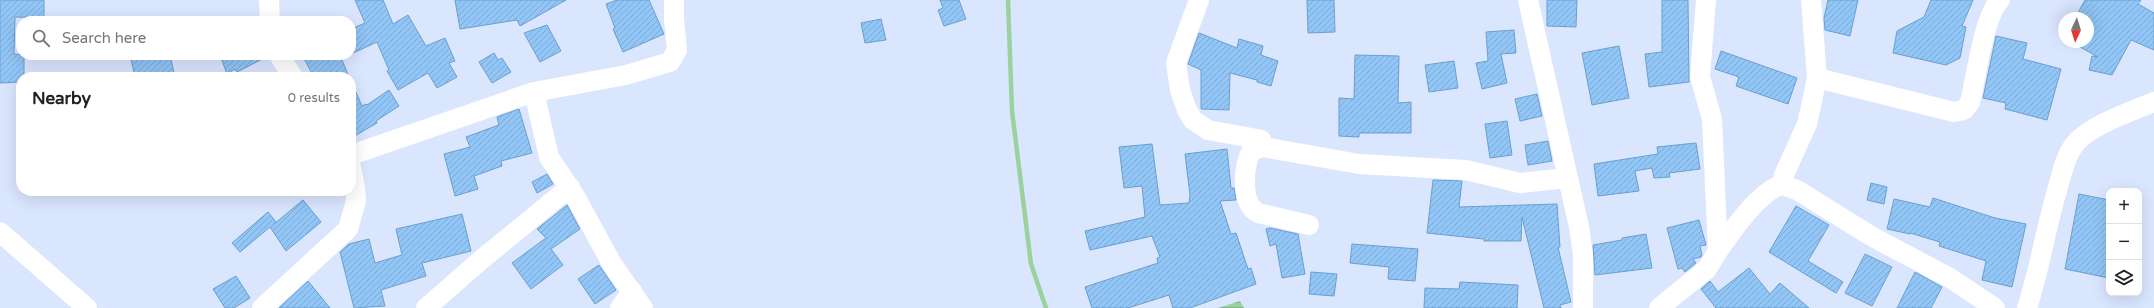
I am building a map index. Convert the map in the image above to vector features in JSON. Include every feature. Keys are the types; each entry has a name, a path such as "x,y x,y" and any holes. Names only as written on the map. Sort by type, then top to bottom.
{"street":[{"path":"270,0 270,16"},
{"path":"356,153 483,108 534,92 626,75 670,62 677,50 674,0"},
{"path":"1199,0 1176,63 1180,90 1187,110 1193,120 1208,130 1261,140 1264,147"},
{"path":"1528,0 1567,178 1573,193 1580,227 1583,255 1583,308"},
{"path":"1706,0 1700,77 1712,119 1718,251"},
{"path":"1782,185 1784,175 1807,124 1817,78 1811,0"},
{"path":"1817,78 1954,112 1964,110 1970,102 1985,33 1995,5 2000,0"},
{"path":"282,60 290,72"},
{"path":"534,92 549,157 570,187 612,264 643,308"},
{"path":"2027,308 2064,165 2074,144 2088,132 2154,102"},
{"path":"1309,225 1263,215 1251,209 1246,199 1248,161 1252,150 1264,147 1360,164 1466,170 1520,183 1567,178"},
{"path":"1659,308 1707,268 1731,233 1754,206 1770,191 1782,185 1796,190 1871,236 1950,278 1996,308"},
{"path":"426,308 481,260 570,187"},
{"path":"262,308 348,229 356,200 356,196"},
{"path":"0,232 87,308"},
{"path":"620,308 632,291"}],"shaded area":[{"path":"1240,301 1244,308 1218,308"}],"building":[{"path":"0,0 44,0 44,16 15,17 14,54 16,54 16,60 24,60 24,72 16,72 16,82 0,83"},
{"path":"355,0 383,0 393,24 408,15 426,46 445,38 455,61 449,63 457,77 437,88 428,73 398,90 387,71 389,70 377,42 356,52 356,27 365,23"},
{"path":"455,0 566,0 520,26 517,20 460,29"},
{"path":"617,0 649,0 664,34 623,52 613,29 615,28 606,4"},
{"path":"940,0 959,0 966,19 944,26 938,10 943,8"},
{"path":"1307,0 1334,0 1335,32 1308,33"},
{"path":"1547,0 1577,0 1576,27 1547,26"},
{"path":"1662,0 1688,0 1689,82 1649,87 1645,54 1662,52"},
{"path":"1828,0 1858,0 1850,36 1825,30 1824,18"},
{"path":"1931,0 1973,0 1962,26 1966,27 1960,58 1946,65 1893,53 1897,31 1924,17"},
{"path":"2085,0 2141,0 2138,4 2154,13 2154,50 2131,40 2112,75 2089,70 2092,56 2098,57 2082,48 2094,48 2094,12 2078,12"},
{"path":"881,19 886,40 865,43 861,23"},
{"path":"547,25 561,51 540,62 524,33"},
{"path":"1514,30 1516,53 1501,54 1507,83 1482,89 1476,63 1488,61 1486,32"},
{"path":"1199,33 1237,48 1239,39 1263,46 1261,55 1278,61 1271,86 1257,82 1257,80 1230,73 1229,110 1201,109 1201,70 1188,64"},
{"path":"1996,36 2027,43 2023,59 2061,69 2047,120 2005,109 2006,103 1983,98"},
{"path":"1619,46 1629,98 1592,105 1582,53"},
{"path":"1721,51 1797,78 1788,104 1736,86 1739,77 1715,69"},
{"path":"494,53 498,60 502,58 511,72 492,83 479,62"},
{"path":"1355,55 1399,56 1398,103 1411,102 1411,133 1359,133 1359,137 1339,136 1339,98 1354,99"},
{"path":"131,60 171,60 174,72 134,72"},
{"path":"222,60 260,60 237,72 235,69 230,72 226,72"},
{"path":"305,60 342,60 347,72 311,72"},
{"path":"1454,61 1458,88 1429,92 1425,65"},
{"path":"389,90 399,106 376,121 377,123 356,135 356,92 362,106 367,105"},
{"path":"1537,94 1542,116 1520,121 1515,99"},
{"path":"519,109 532,153 501,161 502,166 474,176 478,189 455,196 444,154 470,147 466,137 499,125 497,117"},
{"path":"1507,121 1512,155 1490,158 1485,124"},
{"path":"1548,141 1552,161 1528,165 1525,145"},
{"path":"1696,143 1700,169 1669,173 1670,177 1654,178 1652,168 1635,171 1639,191 1598,196 1594,164 1658,154 1657,147"},
{"path":"1152,144 1160,205 1189,203 1190,195 1185,154 1227,149 1231,188 1234,188 1236,200 1220,201 1231,234 1236,233 1248,269 1251,268 1256,284 1190,308 1173,308 1169,295 1128,308 1092,308 1085,287 1158,263 1157,258 1160,257 1152,236 1090,250 1085,231 1145,217 1142,186 1124,188 1119,147"},
{"path":"547,174 553,184 537,193 532,182"},
{"path":"1433,180 1462,181 1459,207 1557,204 1560,247 1558,247 1571,302 1560,305 1561,308 1544,308 1522,217 1521,241 1484,241 1484,239 1427,233"},
{"path":"1871,183 1887,187 1884,204 1867,200"},
{"path":"2079,194 2106,199 2106,277 2065,269"},
{"path":"1933,198 1995,218 2026,224 2012,287 1982,280 1986,261 1939,246 1940,242 1910,233 1887,229 1894,199 1930,207"},
{"path":"303,200 321,222 286,251 270,227 240,252 232,243 268,212 276,222 274,224"},
{"path":"567,205 580,229 551,249 563,265 531,289 512,263 546,238 537,229"},
{"path":"1796,206 1829,225 1808,261 1843,282 1836,293 1769,252"},
{"path":"462,214 471,251 422,263 426,276 381,290 385,306 354,308 340,252 349,244 369,239 375,263 402,255 396,229"},
{"path":"1699,220 1706,245 1700,246 1701,257 1693,259 1696,263 1685,272 1682,268 1678,269 1667,228"},
{"path":"1270,228 1298,234 1305,274 1282,278 1276,244 1270,246 1266,229"},
{"path":"1646,234 1652,268 1595,275 1593,245"},
{"path":"1352,244 1418,249 1415,281 1388,279 1389,267 1350,263"},
{"path":"1865,254 1892,267 1872,306 1845,293"},
{"path":"599,265 616,290 595,304 578,279"},
{"path":"1749,268 1770,294 1780,283 1809,308 1716,308 1701,289 1710,281 1718,292"},
{"path":"1311,272 1337,274 1334,296 1309,294"},
{"path":"1915,272 1942,287 1931,308 1897,308"},
{"path":"236,276 250,298 234,308 225,308 213,289"},
{"path":"308,281 330,308 279,308 307,282"},
{"path":"1460,282 1518,285 1517,308 1424,308 1425,288 1459,289"}],"waterway":[{"path":"1008,0 1012,111 1031,264 1046,308"}]}
